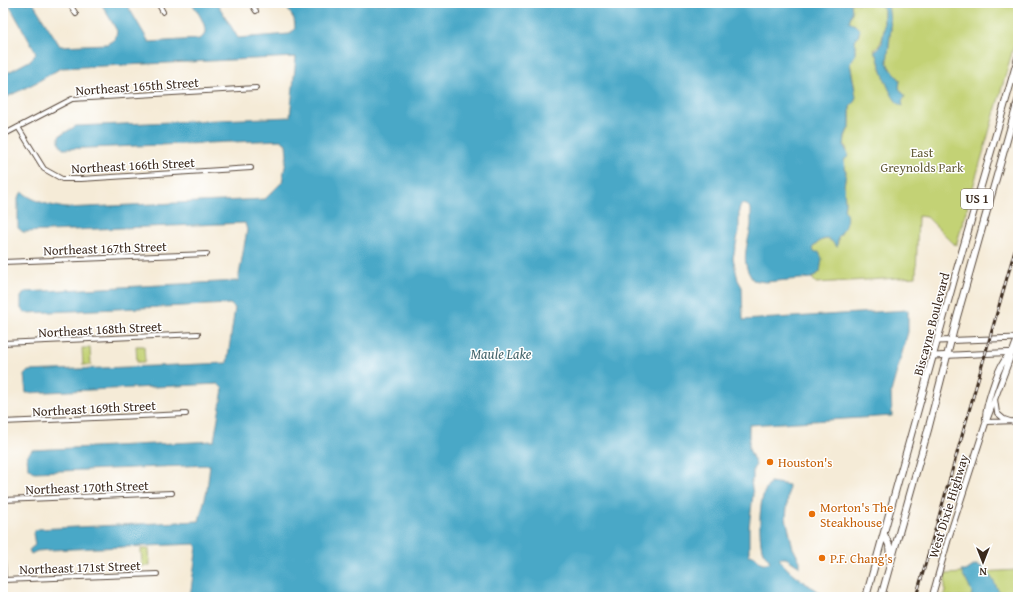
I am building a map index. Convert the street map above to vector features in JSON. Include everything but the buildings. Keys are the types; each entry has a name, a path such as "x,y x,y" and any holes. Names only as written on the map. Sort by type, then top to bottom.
{"main road":[{"name":"Biscayne Boulevard","path":"866,597 934,356 959,261 1018,58"},
{"name":"Biscayne Boulevard","path":"881,597 1018,101"},
{"path":"884,534 889,545 891,564"}],"street":[{"path":"69,3 76,14"},
{"path":"158,3 163,12"},
{"path":"251,3 256,11"},
{"name":"Northeast 165th Street","path":"3,135 72,99 256,88"},
{"name":"Northeast 166th Street","path":"18,127 44,169 62,179 251,168"},
{"name":"Northeast 167th Street","path":"3,262 207,254"},
{"name":"Northeast 168th Street","path":"3,343 198,334"},
{"path":"938,341 1018,337"},
{"name":"West Dixie Highway","path":"932,597 948,540 986,422 999,384 1015,352 1018,337"},
{"path":"934,356 1015,352"},
{"name":"West Dixie Highway","path":"986,422 984,416 987,403 1004,360 1015,352"},
{"path":"995,398 997,413 1004,419 1016,421"},
{"name":"Northeast 169th Street","path":"3,422 186,414"},
{"path":"986,422 1016,421"},
{"name":"Northeast 170th Street","path":"3,500 172,493"},
{"path":"3,560 3,580"},
{"name":"Northeast 171st Street","path":"3,580 157,574"}],"green space":[{"name":"East Greynolds Park","path":"851,3 879,3 884,9 883,37 881,42 874,50 881,70 902,101 904,99 899,88 900,80 889,67 887,62 891,28 887,3 1018,3 1018,32 956,246 927,217 918,216 916,277 816,283 812,278 820,272 812,248 821,241 827,239 837,246 838,237 842,232 846,172 844,162 847,149 844,142 850,124 850,107 854,103 855,89 850,63 855,55 855,40 858,36 855,25 849,22 852,12"},
{"path":"136,346 144,346 145,362 137,362"},
{"path":"82,348 90,348 91,365 83,365"},
{"path":"141,549 149,549 150,566 142,566"},
{"path":"1018,570 1018,597 943,597 945,593 945,574"}],"water":[{"name":"Maule Lake","path":"8,3 33,3 60,46 107,44 115,39 117,31 101,3 126,3 149,42 199,39 203,36 205,27 192,3 217,3 238,38 290,34 295,28 294,19 284,3 851,3 852,12 849,22 860,30 855,41 855,55 850,63 856,97 854,103 850,107 850,125 845,136 844,146 849,156 844,162 846,172 844,186 844,209 847,220 843,231 838,237 837,247 830,240 824,239 812,248 814,252 819,252 822,259 820,272 812,278 765,282 753,280 746,266 745,260 751,225 751,209 747,205 742,204 739,209 739,231 733,258 738,280 742,287 743,320 908,310 908,332 891,392 892,416 749,425 749,449 756,465 753,469 753,479 751,481 753,495 749,527 749,555 755,556 763,563 770,562 763,551 760,537 760,515 763,496 770,482 789,485 786,518 793,548 800,561 800,567 786,558 779,558 787,569 826,597 772,597 764,593 760,594 758,597 190,597 197,546 195,544 50,550 37,551 31,554 29,550 35,545 33,533 37,529 199,521 207,490 210,465 34,472 28,467 27,456 32,450 214,441 223,389 218,384 26,393 24,375 28,371 227,363 235,308 230,304 26,313 21,309 21,297 25,292 238,281 247,230 245,223 23,232 18,228 18,198 22,192 37,201 65,208 265,199 282,182 287,155 286,144 281,140 63,149 59,143 59,136 76,126 290,117 296,57 61,68 3,99 3,75 31,60 36,53"},
{"path":"879,3 888,4 891,28 887,62 889,67 900,80 899,88 905,96 902,101 903,106 898,103 890,92 877,55 874,53 882,43 884,29 884,9"},
{"path":"975,565 980,566 988,572 1002,597 971,597 972,592 961,571 966,571"}],"railway":[{"path":"916,597 1018,239"}],"place":[{"name":"Houston's","path":"770,462"},
{"name":"Morton's The Steakhouse","path":"812,514"},
{"name":"P.F. Chang's","path":"822,558"}]}
